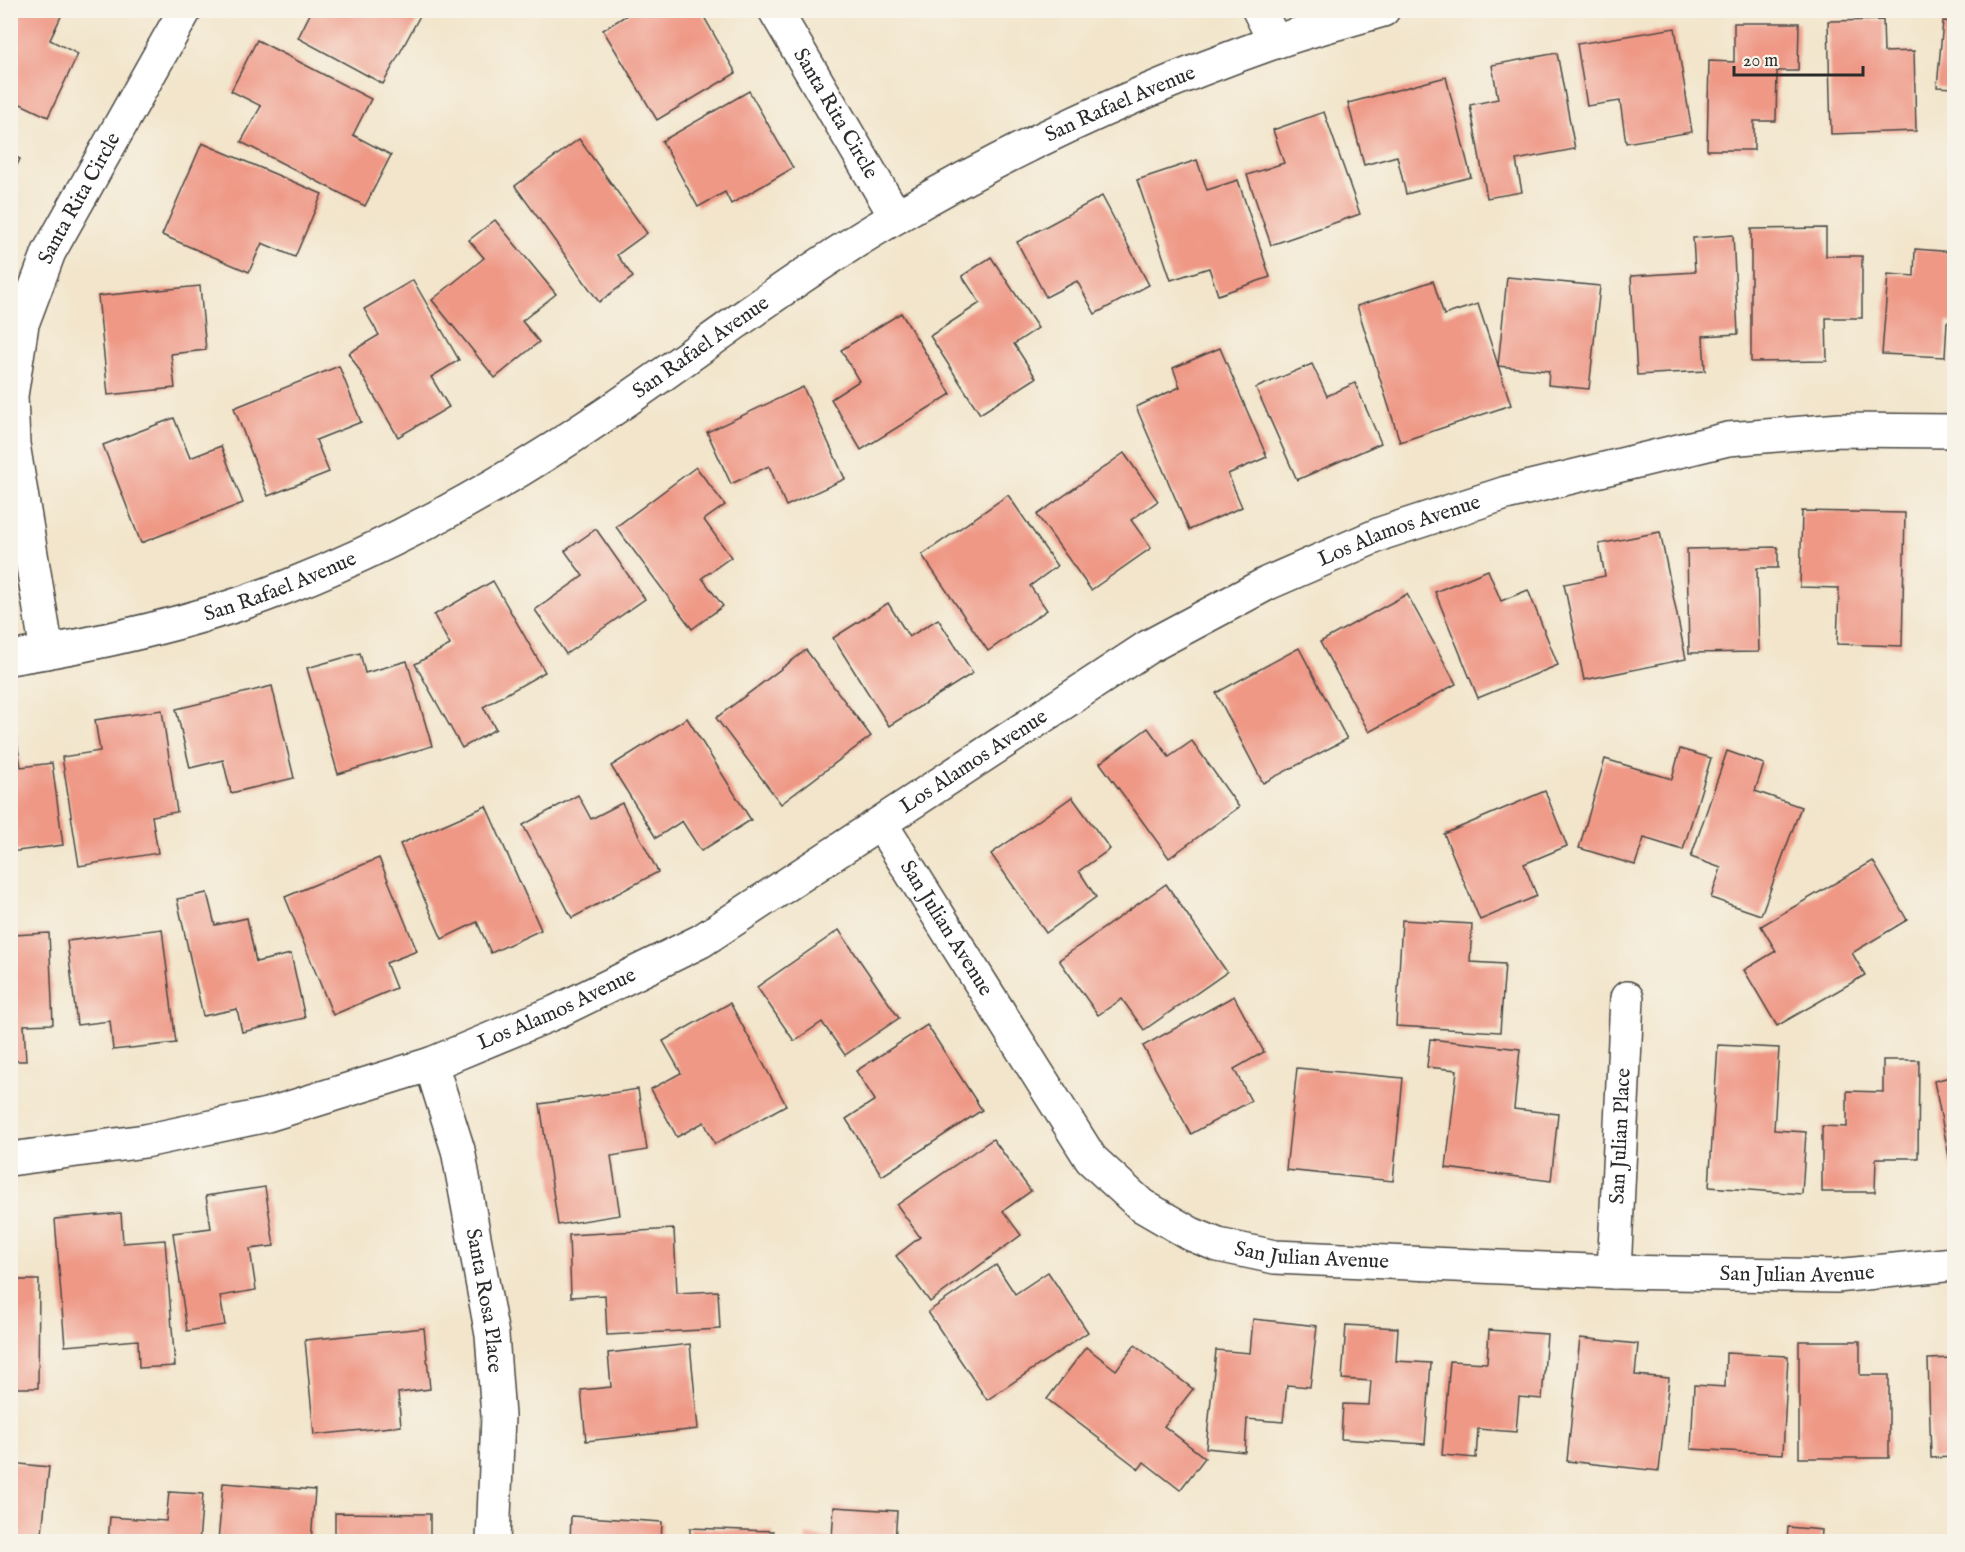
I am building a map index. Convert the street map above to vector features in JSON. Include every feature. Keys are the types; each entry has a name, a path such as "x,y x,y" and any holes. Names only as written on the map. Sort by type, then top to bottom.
{"street":[{"name":"Santa Rita Circle","path":"47,652 13,444 11,396 22,324 49,252 185,10"},
{"name":"Santa Rita Circle","path":"775,10 896,217"},
{"path":"1259,10 1275,42"},
{"name":"San Rafael Avenue","path":"10,658 166,626 284,588 387,543 493,486 596,421 820,263 896,217 994,163 1133,96 1275,42 1383,10"},
{"name":"Los Alamos Avenue","path":"10,1159 145,1141 267,1115 431,1064 556,1012 701,941 1148,647 1268,583 1383,533 1506,493 1728,440 1840,430 1954,431"},
{"name":"San Julian Avenue","path":"881,824 1091,1159 1141,1205 1191,1234 1218,1245 1275,1257 1614,1272 1836,1276 1954,1264"},
{"name":"San Julian Place","path":"1614,1272 1627,998"},
{"name":"Santa Rosa Place","path":"431,1064 458,1150 492,1335 498,1416 493,1542"}],"building":[{"path":"10,10 64,10 50,40 78,54 48,117 10,99"},
{"path":"312,10 423,10 383,84 298,38"},
{"path":"629,10 700,10 736,73 657,120 603,30 630,13"},
{"path":"1883,20 1884,52 1914,51 1916,131 1831,134 1828,21"},
{"path":"1943,21 1954,22 1954,88 1937,87"},
{"path":"1734,23 1799,23 1798,71 1777,71 1776,121 1754,121 1754,150 1707,150 1709,61 1734,62"},
{"path":"1675,28 1692,132 1626,143 1620,101 1587,106 1577,44"},
{"path":"257,40 371,99 353,135 391,155 365,206 241,142 261,106 231,91"},
{"path":"1557,53 1575,149 1516,160 1522,192 1487,198 1470,105 1498,99 1492,65"},
{"path":"1446,77 1471,177 1406,194 1397,156 1364,165 1348,103"},
{"path":"749,91 793,168 731,204 725,192 698,207 662,141"},
{"path":"1324,112 1360,214 1271,245 1247,175 1284,163 1273,130"},
{"path":"579,139 647,233 617,255 633,277 599,302 515,186"},
{"path":"202,143 322,194 295,257 262,243 249,272 162,235"},
{"path":"10,154 20,159 10,179"},
{"path":"1197,160 1207,190 1238,180 1270,277 1218,295 1209,268 1171,280 1137,180"},
{"path":"1102,196 1149,285 1095,314 1077,281 1046,297 1017,242"},
{"path":"495,220 556,294 522,321 539,342 495,378 432,300 484,258 469,240"},
{"path":"1826,228 1826,256 1862,256 1862,318 1826,318 1827,361 1751,362 1751,229"},
{"path":"1733,235 1738,334 1703,336 1705,371 1637,375 1631,276 1695,272 1693,238"},
{"path":"1915,249 1954,252 1954,323 1947,322 1945,357 1882,354 1888,274 1914,276"},
{"path":"991,257 1038,328 1014,344 1036,378 980,414 930,336 980,303 962,276"},
{"path":"1507,277 1600,286 1589,389 1548,385 1549,371 1498,366"},
{"path":"413,280 459,360 431,377 449,407 398,437 349,353 379,335 364,309"},
{"path":"1433,281 1444,315 1478,304 1511,405 1400,442 1357,306"},
{"path":"200,286 206,350 171,354 175,388 108,395 98,296"},
{"path":"901,313 951,394 861,450 831,399 859,381 841,350"},
{"path":"1220,348 1267,457 1228,474 1242,507 1189,530 1136,407 1180,387 1173,368"},
{"path":"1312,364 1327,396 1355,383 1381,443 1297,480 1256,388"},
{"path":"339,366 361,422 316,440 329,472 268,496 234,408"},
{"path":"803,387 845,479 786,506 769,466 731,484 707,432"},
{"path":"174,418 190,458 221,446 243,503 141,543 103,445"},
{"path":"1124,453 1158,501 1131,520 1151,548 1091,590 1037,515"},
{"path":"696,467 725,505 704,520 731,557 702,578 723,606 692,629 616,527"},
{"path":"1008,495 1057,566 1030,586 1047,610 988,651 922,555"},
{"path":"1802,511 1905,513 1902,646 1837,644 1839,588 1800,587"},
{"path":"596,529 645,599 566,654 535,610 583,576 565,551"},
{"path":"1660,532 1686,659 1584,680 1564,584 1605,576 1599,544"},
{"path":"1778,547 1778,568 1757,568 1759,652 1689,653 1687,549"},
{"path":"1488,570 1501,601 1528,590 1558,665 1478,698 1435,592"},
{"path":"493,581 545,672 483,707 496,729 462,748 415,664 450,645 434,615"},
{"path":"1407,594 1456,684 1369,732 1320,642"},
{"path":"888,603 909,637 938,619 973,673 889,726 833,638"},
{"path":"1299,648 1347,739 1263,783 1216,693"},
{"path":"806,650 871,736 781,804 716,718"},
{"path":"360,653 365,673 407,661 432,746 338,774 307,668"},
{"path":"272,686 294,778 231,793 223,760 190,768 176,709"},
{"path":"162,710 177,812 152,816 158,853 79,866 62,757 100,751 95,720"},
{"path":"687,718 751,820 701,851 682,821 656,838 611,766"},
{"path":"1148,728 1169,757 1192,741 1239,807 1169,858 1100,763"},
{"path":"10,736 16,736 21,767 52,763 63,845 10,852"},
{"path":"1680,749 1711,758 1683,850 1644,838 1635,865 1579,848 1605,759 1672,779"},
{"path":"1727,751 1764,764 1755,791 1801,807 1761,915 1711,898 1721,868 1691,857"},
{"path":"1545,791 1567,846 1524,864 1537,896 1480,920 1444,834"},
{"path":"578,795 591,819 622,803 658,872 572,918 523,825"},
{"path":"1072,797 1110,849 1079,871 1096,897 1046,933 991,854"},
{"path":"486,806 541,930 491,953 477,922 442,939 400,844"},
{"path":"379,858 417,951 386,963 396,988 333,1015 285,897"},
{"path":"1873,861 1907,920 1852,953 1865,975 1777,1026 1744,970 1776,951 1761,926"},
{"path":"1166,884 1227,972 1144,1030 1122,999 1098,1015 1059,960"},
{"path":"207,893 215,925 247,918 256,962 291,954 305,1018 242,1032 237,1009 203,1016 177,899"},
{"path":"1402,920 1472,924 1470,962 1505,964 1500,1032 1396,1026"},
{"path":"162,929 176,1043 113,1050 110,1021 77,1025 67,941"},
{"path":"839,930 899,1018 845,1055 822,1022 794,1041 757,987"},
{"path":"49,933 53,1024 24,1025 26,1061 10,1061 12,935"},
{"path":"1234,996 1264,1052 1234,1069 1251,1101 1191,1134 1143,1046"},
{"path":"730,1003 786,1105 715,1144 704,1122 677,1137 651,1089 681,1073 663,1041"},
{"path":"927,1025 982,1110 882,1176 846,1119 875,1100 856,1071"},
{"path":"1430,1039 1520,1049 1514,1109 1558,1114 1551,1181 1446,1168 1457,1070 1427,1067"},
{"path":"1718,1045 1779,1048 1774,1130 1806,1132 1802,1194 1709,1187"},
{"path":"1883,1060 1919,1060 1918,1158 1876,1158 1875,1192 1822,1192 1822,1126 1847,1127 1847,1091 1883,1092"},
{"path":"1297,1068 1403,1078 1393,1181 1286,1170"},
{"path":"1954,1076 1954,1177 1953,1177 1934,1081"},
{"path":"638,1089 647,1150 611,1156 620,1215 558,1225 540,1104"},
{"path":"993,1139 1031,1191 1003,1211 1021,1235 930,1302 896,1256 920,1237 897,1205"},
{"path":"265,1187 274,1246 250,1249 256,1290 220,1296 225,1325 187,1331 173,1233 211,1228 206,1196"},
{"path":"121,1213 123,1243 165,1240 175,1366 139,1368 138,1340 65,1346 55,1219"},
{"path":"674,1229 677,1293 718,1291 720,1329 607,1335 605,1295 571,1297 569,1235"},
{"path":"996,1265 1015,1294 1048,1272 1088,1332 987,1400 928,1312"},
{"path":"10,1280 39,1280 38,1388 10,1388"},
{"path":"1253,1319 1317,1326 1310,1387 1287,1385 1283,1422 1247,1419 1245,1452 1206,1448 1216,1350 1250,1353"},
{"path":"1346,1325 1398,1328 1396,1361 1431,1363 1425,1444 1341,1439 1343,1404 1369,1405 1371,1381 1342,1379"},
{"path":"424,1328 430,1389 398,1393 401,1426 314,1435 305,1340"},
{"path":"1489,1330 1547,1334 1542,1399 1519,1397 1516,1432 1478,1429 1476,1458 1442,1455 1450,1361 1487,1363"},
{"path":"1580,1338 1638,1344 1635,1375 1669,1378 1659,1471 1567,1461"},
{"path":"1799,1341 1860,1341 1860,1375 1889,1375 1889,1458 1799,1458"},
{"path":"690,1344 698,1429 586,1441 581,1390 611,1387 608,1353"},
{"path":"1135,1345 1193,1389 1164,1426 1205,1458 1180,1490 1144,1462 1139,1469 1047,1399 1086,1347 1116,1370"},
{"path":"1726,1353 1788,1356 1783,1454 1691,1449 1694,1385 1725,1387"},
{"path":"1954,1358 1954,1457 1931,1458 1928,1359"},
{"path":"10,1463 49,1467 41,1542 10,1542"},
{"path":"223,1483 315,1490 311,1542 218,1542"},
{"path":"169,1492 203,1494 199,1542 108,1542 110,1517 166,1521"},
{"path":"834,1507 897,1511 895,1542 805,1542 806,1535 832,1538"},
{"path":"335,1513 430,1514 430,1542 335,1542"},
{"path":"571,1516 662,1522 661,1542 570,1542"},
{"path":"1788,1527 1822,1530 1821,1542 1787,1542"},
{"path":"690,1528 773,1531 772,1542 690,1542"},
{"path":"1325,1538 1339,1540 1339,1542 1324,1542"}]}
